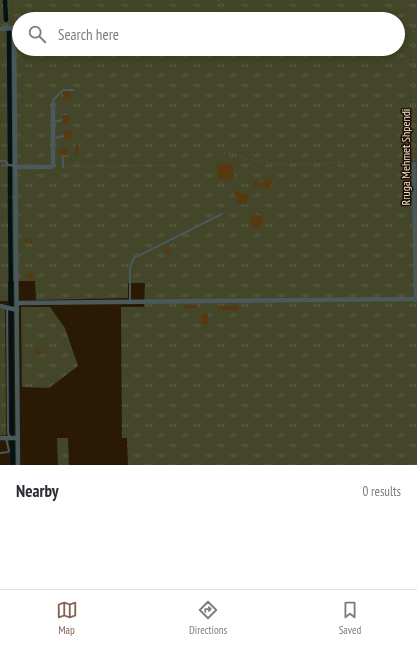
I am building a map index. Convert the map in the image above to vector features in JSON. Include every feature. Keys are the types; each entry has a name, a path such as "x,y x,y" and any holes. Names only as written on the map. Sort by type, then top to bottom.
{"street":[{"path":"0,29 12,28"},
{"path":"14,56 18,465"},
{"path":"16,167 50,167 54,165 53,104"},
{"name":"Rruga Mehmet Shpendi","path":"414,164 416,300"},
{"path":"17,303 416,300"},
{"path":"0,306 17,310"},
{"path":"0,438 18,438"}],"lane":[{"path":"53,104 54,99 63,90 73,90"},
{"path":"54,122 62,120"},
{"path":"54,138 64,136"},
{"path":"63,157 63,167"},
{"path":"0,161 6,161 8,165 16,167"},
{"path":"130,302 130,267 134,258 222,214"},
{"path":"0,452 9,451 7,307"}],"path":[{"path":"15,12 16,0"},
{"path":"218,0 218,12"},
{"path":"405,25 409,25 414,28 417,26"},
{"name":"Rruga Mehmet Shpendi","path":"414,28 414,164"},
{"path":"224,153 239,155 245,159 278,164 404,162 414,164"},
{"path":"63,167 169,164"}],"green space":[{"path":"0,0 417,0 417,465 128,465 127,438 122,438 121,307 144,307 145,283 128,283 128,298 36,300 35,281 8,281 8,301 0,301"},
{"path":"21,307 50,307 65,328 78,366 49,388 22,387"},
{"path":"0,309 5,309 6,435 0,435"},
{"path":"57,438 68,438 69,465 58,465"}],"building":[{"path":"63,91 70,91 70,99 63,99"},
{"path":"62,115 69,115 69,123 62,123"},
{"path":"64,131 72,131 72,139 64,139"},
{"path":"76,144 79,144 78,155 75,154"},
{"path":"59,149 67,149 67,155 59,154"},
{"path":"232,163 234,177 231,178 231,180 227,180 227,178 218,179 217,164"},
{"path":"265,178 271,179 271,188 262,186"},
{"path":"254,181 263,185 262,187 253,186"},
{"path":"235,191 249,195 246,205 237,202 238,197 234,196"},
{"path":"253,214 264,217 260,228 249,225"},
{"path":"25,238 32,239 32,243 25,242"},
{"path":"168,247 172,251 169,254 164,250"},
{"path":"28,273 34,273 34,279 27,279"},
{"path":"197,305 197,308 185,309 185,306"},
{"path":"218,306 238,306 238,310 218,310"},
{"path":"201,314 208,314 208,324 201,324"},
{"path":"37,348 42,353 39,356 34,351"}],"waterway":[{"path":"5,0 6,20"},
{"path":"9,32 10,162"},
{"path":"10,167 10,195"},
{"path":"10,199 11,307"},
{"path":"11,311 12,434"},
{"path":"12,440 13,463"}]}
